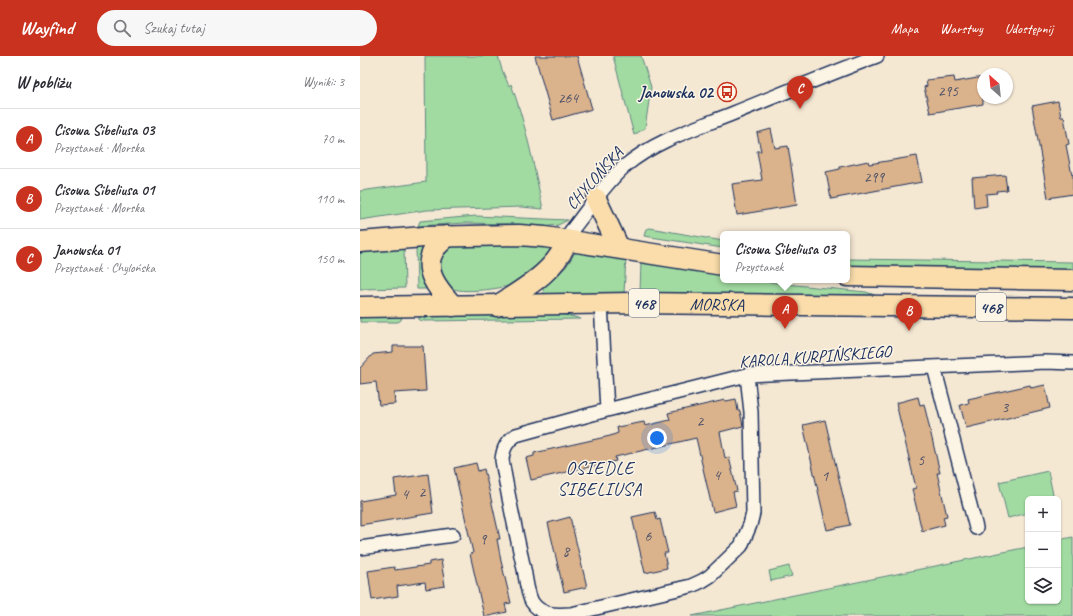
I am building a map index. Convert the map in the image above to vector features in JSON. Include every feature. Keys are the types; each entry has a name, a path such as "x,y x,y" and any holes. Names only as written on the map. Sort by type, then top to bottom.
{"main road":[{"path":"596,199 620,248"},
{"path":"360,242 410,237 519,235 567,240 720,265"},
{"path":"447,236 434,251 430,261 430,270 438,289 453,306"},
{"path":"497,306 524,288 548,269 561,253 567,240"},
{"name":"468","path":"850,276 1073,280"},
{"name":"MORSKA","path":"360,308 601,304 1073,308"}],"street":[{"name":"CHYLOŃSKA","path":"567,240 571,231 596,199 625,167 654,146 877,56"},
{"path":"601,304 607,410"},
{"name":"KAROLA KURPIŃSKIEGO","path":"747,375 751,412 753,513 750,525 741,546 710,576 691,586 571,614 556,616 546,613 538,608 532,602 528,590 503,469 502,453 505,446 510,439 524,432 747,375 1046,362 1073,363"},
{"path":"934,367 976,528"},
{"path":"360,548 454,535"}],"green space":[{"path":"425,56 498,56 509,86 511,84 521,114 543,209 521,207 427,210 360,220 360,191 426,182"},
{"path":"613,56 641,56 651,87 645,128 634,135"},
{"path":"476,216 568,220 558,225 543,227 514,224 465,223 418,226 420,221"},
{"path":"650,228 720,240 720,248 644,236 646,229"},
{"path":"518,245 548,248 555,252 523,279 511,285 499,288 474,291 454,289 447,285 439,270 438,266 440,259 454,246"},
{"path":"416,246 424,246 426,249 430,289 417,289"},
{"path":"404,247 405,288 360,289 360,253"},
{"path":"576,251 626,258 624,293 544,294 543,289 566,267"},
{"path":"850,259 1073,262 1073,271 850,268"},
{"path":"641,261 720,274 720,283 776,283 866,292 875,295 640,293"},
{"path":"558,314 581,319 419,320 419,316"},
{"path":"402,316 401,320 398,322 360,322 360,317"},
{"path":"1048,471 1053,496 1025,496 1025,514 1008,518 999,482"},
{"path":"1073,537 1073,616 692,616 1025,548 1025,604 1061,604 1061,539"},
{"path":"789,566 792,576 771,581 769,571"}],"building":[{"path":"535,56 577,56 592,109 553,120"},
{"path":"954,77 955,82 977,78 977,104 983,104 930,113 924,87 927,86 926,80"},
{"path":"1058,101 1061,117 1064,117 1069,144 1066,145 1072,175 1073,174 1073,194 1048,198 1032,106"},
{"path":"771,129 775,148 788,146 797,205 737,215 732,184 762,180 757,151 761,151 757,133"},
{"path":"917,156 922,182 831,199 826,172 840,169 840,167 868,161 869,164"},
{"path":"1005,175 1007,190 986,194 987,206 974,208 972,178"},
{"path":"393,346 423,346 426,391 394,393 395,404 379,405 376,382 360,384 360,368 373,354 393,352"},
{"path":"1030,385 1031,388 1045,385 1050,408 966,428 960,405 969,403 968,399"},
{"path":"918,397 920,405 924,404 940,473 937,473 947,516 943,517 945,525 922,531 912,489 916,488 896,403"},
{"path":"736,399 743,426 720,432 725,458 729,457 737,491 733,492 736,506 713,512 696,438 615,457 616,461 531,480 526,458 534,456 534,453 610,436 618,433 617,427 644,422 645,426 670,420 668,413 725,400"},
{"path":"825,420 850,525 827,530 803,425"},
{"path":"476,463 478,471 484,469 500,539 497,539 511,603 505,604 507,612 489,616 484,616 470,554 473,553 454,468"},
{"path":"428,474 433,513 360,525 360,501 396,495 394,479"},
{"path":"655,512 657,520 660,519 668,553 664,553 667,568 645,573 632,517"},
{"path":"570,517 587,587 564,592 548,523"},
{"path":"441,560 445,586 426,589 425,582 397,586 398,596 372,600 368,571 394,567 395,570 429,565 429,562"}],"place":[{"name":"Janowska 02","path":"727,92"},
{"name":"Janowska 01","path":"800,109"},
{"name":"Cisowa Sibeliusa 03","path":"785,329"},
{"name":"Cisowa Sibeliusa 01","path":"909,331"}],"district":[{"name":"OSIEDLE SIBELIUSA","path":"600,478"}]}
